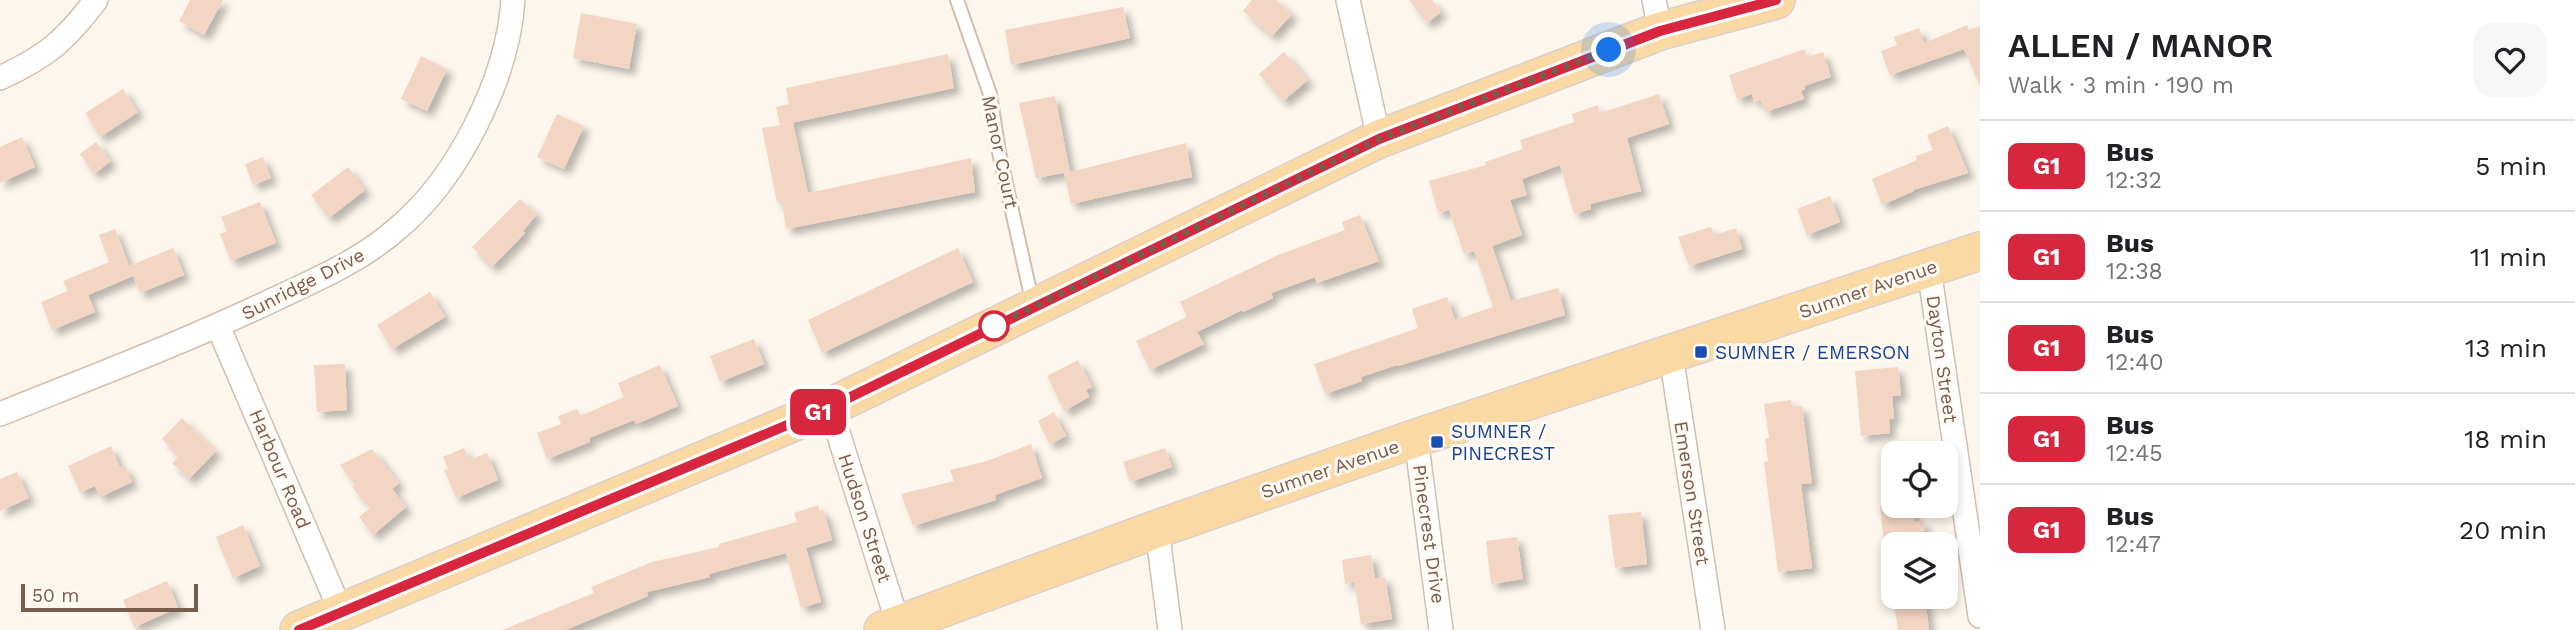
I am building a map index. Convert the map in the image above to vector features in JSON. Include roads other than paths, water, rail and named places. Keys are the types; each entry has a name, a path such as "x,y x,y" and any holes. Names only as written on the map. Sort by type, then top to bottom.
{"main road":[{"path":"299,630 830,407 1379,139 1657,15 1776,0"},
{"name":"Sumner Avenue","path":"894,628 1157,529 1416,438 1980,251"}],"street":[{"path":"0,78 51,51 78,24 96,0"},
{"name":"Sunridge Drive","path":"0,414 218,326 345,265 382,242 416,212 452,165 486,100 504,52 513,0"},
{"path":"1348,0 1379,139"},
{"name":"Dayton Street","path":"1929,269 1980,616"},
{"name":"Harbour Road","path":"218,326 341,612"},
{"name":"Emerson Street","path":"1671,355 1713,630"},
{"name":"Hudson Street","path":"830,407 894,628"},
{"name":"Pinecrest Drive","path":"1416,438 1441,630"},
{"path":"1157,529 1170,630"}],"lane":[{"name":"Manor Court","path":"957,0 990,94 999,152 1033,307"}],"place":[{"name":"SUMNER / EMERSON","path":"1701,352"},
{"name":"SUMNER / PINECREST","path":"1437,442"}]}
